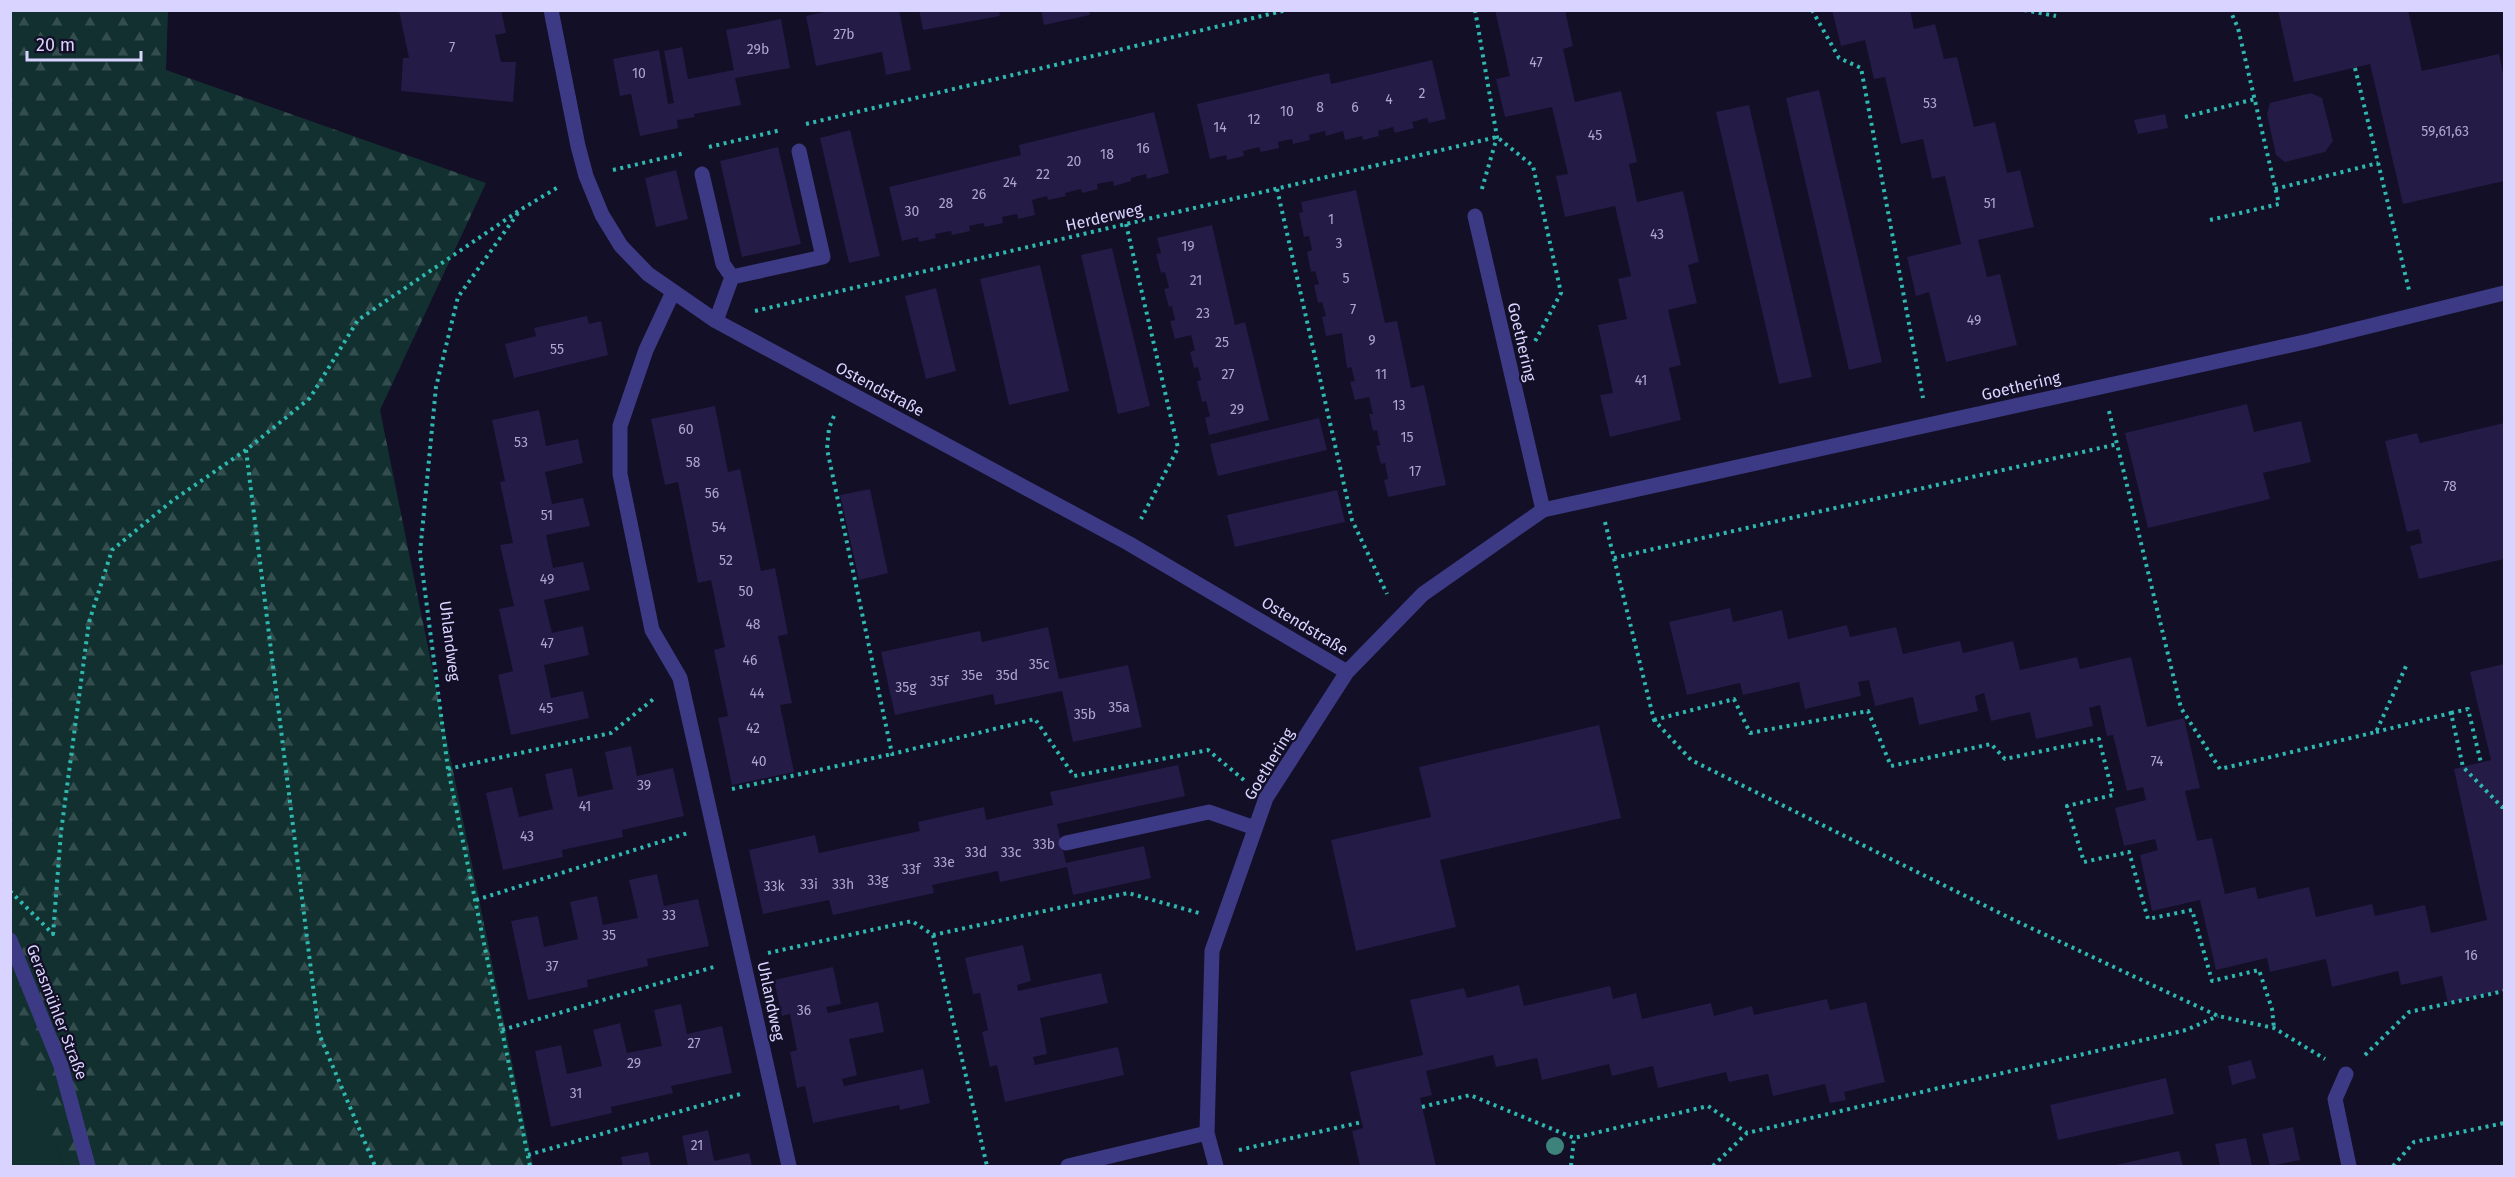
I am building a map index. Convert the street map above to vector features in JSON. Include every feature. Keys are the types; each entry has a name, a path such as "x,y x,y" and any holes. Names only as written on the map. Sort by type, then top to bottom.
{"street":[{"name":"Ostendstraße","path":"551,10 586,176 602,214 621,246 648,274 716,321 1128,543 1347,672"},
{"path":"732,277 823,256 799,151"},
{"path":"702,174 723,264 732,277"},
{"name":"Goethering","path":"1475,216 1544,510"},
{"path":"716,321 732,277"},
{"name":"Uhlandweg","path":"673,292 646,350 620,426 620,474 652,630 680,678 789,1167"},
{"name":"Goethering","path":"1214,1161 1207,1132 1212,951 1266,798 1347,672 1423,594 1544,510 2335,335 2505,293"},
{"path":"1066,843 1209,812 1255,828"},
{"name":"Gerasmühler Straße","path":"10,940 62,1066 88,1167"},
{"path":"2346,1074 2335,1099 2349,1167"},
{"path":"1068,1167 1207,1132"}],"path":[{"path":"804,124 1287,10"},
{"path":"1474,10 1497,137 1475,216"},
{"path":"1812,10 1839,58 1861,68 1928,425"},
{"path":"2024,10 2056,16"},
{"path":"2210,220 2279,204 2238,28 2230,10"},
{"path":"2355,68 2415,314"},
{"path":"2185,117 2255,99"},
{"path":"701,149 793,127"},
{"path":"1497,137 1533,166 1561,293 1513,382"},
{"name":"Herderweg","path":"716,321 1497,137"},
{"name":"Uhlandweg","path":"530,1167 448,769 420,553 436,387 458,297 520,210 552,190 586,176 689,152"},
{"path":"2275,189 2378,163"},
{"path":"1277,189 1352,520 1399,619"},
{"path":"10,891 53,934 61,832 89,622 112,550 172,501 246,450 310,398 358,320 520,210"},
{"path":"1126,224 1178,448 1128,543"},
{"path":"2103,387 2181,708 2220,769 2468,709 2481,763"},
{"path":"846,390 829,428 827,449 892,754"},
{"path":"1614,558 2118,444"},
{"path":"246,450 319,1034 375,1167"},
{"path":"1600,498 1654,720 1690,760 2016,921 2218,1016 2274,1028 2301,1043 2346,1074 2409,1012 2505,991"},
{"path":"2376,732 2407,664"},
{"path":"448,769 611,733 680,678"},
{"path":"1654,720 1734,699 1750,733 1868,711 1891,766 1991,744 2005,759 2099,739 2113,795 2067,806 2084,862 2129,852 2148,919 2192,910 2212,981 2259,970 2272,1009 2274,1028"},
{"path":"2451,713 2463,767 2502,807 2505,807"},
{"path":"707,794 892,754 1035,719 1074,776 1208,750 1266,798"},
{"path":"476,900 714,825"},
{"path":"933,935 1128,893 1222,920"},
{"path":"502,1030 744,958 912,921 933,935 987,1167"},
{"path":"1713,1167 1747,1133 2186,1030 2218,1016"},
{"path":"528,1155 771,1086"},
{"path":"1422,1107 1470,1095 1574,1138 1708,1106 1747,1133"},
{"path":"1214,1161 1362,1122"},
{"path":"2393,1167 2414,1142 2505,1123"},
{"path":"1571,1167 1574,1138"}],"green space":[{"path":"10,11 168,11 166,70 486,183 380,410 533,1166 63,1166 10,1014"},
{"path":"11,1014 63,1166 11,1166"}],"building":[{"path":"501,10 506,33 495,35 501,62 516,62 513,102 401,91 403,58 409,58 399,11"},
{"path":"833,10 899,10 911,70 886,75 882,52 816,66 806,16"},
{"path":"919,10 999,10 1000,16 923,30"},
{"path":"1041,10 1089,10 1090,15 1044,25"},
{"path":"1495,10 1565,10 1573,46 1563,49 1575,102 1621,91 1637,162 1629,164 1637,202 1683,191 1699,262 1688,265 1697,303 1668,310 1681,365 1669,368 1681,420 1610,437 1600,395 1613,393 1598,325 1627,319 1618,279 1631,276 1615,206 1565,217 1556,176 1568,174 1552,107 1505,117 1496,79 1510,76"},
{"path":"1832,10 1910,10 1914,29 1935,24 1944,59 1957,57 1974,127 1995,122 2007,173 2020,170 2034,227 1978,240 1987,277 2000,274 2017,345 1946,362 1929,292 1916,296 1907,257 1961,244 1945,176 1932,179 1923,139 1901,144 1885,77 1874,79 1865,40 1841,46"},
{"path":"2278,10 2408,10 2422,71 2499,54 2504,79 2504,181 2403,204 2370,64 2294,82"},
{"path":"781,19 790,68 735,78 741,105 694,114 695,117 677,120 678,128 640,136 631,94 620,96 613,59 659,50 668,104 674,103 664,51 682,47 688,79 734,70 726,30"},
{"path":"1432,60 1446,119 1429,123 1427,118 1412,122 1414,128 1395,133 1393,127 1378,131 1379,136 1363,140 1362,136 1345,140 1343,131 1326,136 1325,131 1309,135 1310,140 1293,144 1292,139 1278,142 1279,148 1261,152 1259,147 1243,151 1244,156 1227,160 1226,155 1210,159 1197,104 1329,73 1331,84"},
{"path":"1819,90 1882,362 1849,370 1786,98"},
{"path":"2311,93 2322,98 2333,141 2325,152 2285,162 2276,155 2267,114 2270,103"},
{"path":"1749,105 1812,377 1779,384 1716,112"},
{"path":"1154,112 1169,173 1147,179 1146,174 1114,186 1113,181 1097,184 1098,189 1082,193 1081,189 1065,193 1066,196 1048,200 1047,196 1032,200 1035,215 1018,219 1017,214 1002,217 1003,223 985,227 983,223 969,226 970,231 952,235 951,231 935,234 936,238 919,242 918,237 902,241 889,187 1021,155 1019,145"},
{"path":"2165,114 2168,128 2138,134 2134,120"},
{"path":"850,130 880,256 849,263 820,138"},
{"path":"778,147 801,244 742,257 720,161"},
{"path":"676,170 688,219 656,227 645,178"},
{"path":"1356,190 1385,323 1397,321 1411,388 1424,385 1446,485 1388,497 1384,480 1388,479 1385,463 1381,464 1376,446 1380,445 1377,430 1373,431 1369,414 1373,414 1369,397 1355,400 1350,382 1355,381 1351,367 1347,368 1342,333 1326,336 1322,317 1326,316 1322,302 1318,303 1314,285 1319,284 1315,271 1311,272 1307,252 1312,250 1309,236 1304,237 1299,213 1303,212 1301,202"},
{"path":"1212,225 1235,325 1245,322 1269,420 1209,435 1205,418 1210,416 1206,401 1202,402 1197,381 1201,380 1198,367 1194,368 1190,352 1195,350 1191,335 1175,339 1170,321 1175,320 1172,306 1169,307 1164,289 1169,288 1165,272 1161,273 1156,254 1161,253 1157,238"},
{"path":"1112,248 1150,406 1118,414 1081,255"},
{"path":"1040,265 1069,391 1009,405 980,279"},
{"path":"936,288 956,371 926,379 905,296"},
{"path":"587,316 589,324 601,321 608,355 514,378 505,344 536,336 534,328"},
{"path":"2247,404 2254,432 2301,421 2311,462 2263,473 2270,499 2148,528 2125,433"},
{"path":"715,406 728,472 740,469 761,571 775,568 788,634 778,636 792,703 780,705 794,772 732,785 718,718 728,716 714,650 725,647 711,580 698,583 678,482 665,485 651,419"},
{"path":"539,410 546,446 578,439 583,463 545,472 552,504 583,498 590,526 546,535 553,568 583,562 590,590 544,600 552,633 583,626 589,655 544,665 551,698 583,691 589,718 511,735 498,675 513,671 499,609 514,606 500,545 513,543 500,482 505,481 492,420"},
{"path":"1319,418 1327,450 1218,476 1210,444"},
{"path":"2504,423 2504,559 2419,579 2410,546 2422,543 2419,529 2407,532 2385,441 2417,433 2420,443"},
{"path":"870,489 888,573 859,580 840,495"},
{"path":"1337,490 1345,522 1235,547 1227,515"},
{"path":"1730,608 1733,622 1782,610 1788,639 1847,625 1850,637 1896,627 1903,654 1960,641 1963,653 2013,641 2020,670 2077,657 2080,669 2131,657 2147,727 2184,718 2200,788 2185,791 2197,841 2212,838 2225,894 2255,887 2258,899 2309,887 2316,917 2372,904 2375,916 2425,905 2431,933 2487,920 2454,769 2491,760 2470,672 2504,664 2503,990 2448,1003 2442,976 2401,985 2398,971 2332,987 2326,959 2270,972 2267,958 2216,970 2200,900 2152,911 2140,855 2158,850 2155,839 2124,846 2115,808 2146,800 2143,787 2127,791 2113,735 2107,736 2100,705 2089,708 2093,726 2036,739 2030,712 1991,721 1984,693 1975,696 1978,711 1919,725 1913,697 1875,706 1869,680 1858,682 1861,696 1805,709 1799,682 1743,695 1740,683 1687,695 1669,622"},
{"path":"1048,627 1059,679 1128,665 1142,727 1073,742 1062,691 995,705 993,694 895,715 881,652 980,631 982,642"},
{"path":"1599,725 1621,818 1440,860 1456,927 1356,951 1331,840 1431,817 1419,767"},
{"path":"631,746 637,776 673,768 684,816 622,830 623,837 562,850 563,857 503,870 486,793 512,787 519,817 553,809 545,774 572,768 578,797 613,789 605,752"},
{"path":"1178,765 1185,796 1057,824 1066,863 1144,846 1151,878 1073,895 1067,867 1000,882 998,871 932,885 934,893 833,915 829,900 763,914 749,850 815,835 819,853 920,831 918,822 984,807 986,820 1053,805 1050,792"},
{"path":"657,874 664,906 698,899 709,946 647,959 648,966 587,980 588,987 528,1000 511,921 538,916 544,947 578,939 570,902 597,896 603,925 638,918 629,880"},
{"path":"1023,945 1031,981 1017,985 1018,991 1101,973 1108,1003 1040,1018 1047,1054 1033,1057 1035,1065 1118,1047 1124,1075 1005,1102 997,1065 990,1067 982,1032 988,1030 980,993 973,994 965,958"},
{"path":"833,967 841,1004 826,1007 828,1013 878,1002 884,1032 849,1039 857,1075 842,1079 844,1086 923,1069 930,1103 900,1110 899,1105 813,1123 805,1086 797,1088 790,1052 797,1050 790,1014 782,1016 774,980"},
{"path":"1519,985 1524,1006 1610,986 1613,999 1636,993 1642,1019 1711,1003 1714,1016 1752,1006 1754,1015 1827,999 1830,1010 1866,1002 1885,1082 1844,1092 1846,1100 1830,1103 1825,1084 1773,1096 1768,1074 1729,1082 1726,1072 1658,1088 1653,1066 1612,1076 1609,1064 1542,1080 1537,1058 1496,1067 1493,1055 1426,1071 1432,1095 1420,1098 1436,1166 1360,1166 1352,1131 1363,1128 1350,1072 1423,1055 1410,1000 1464,988 1467,998"},
{"path":"681,1004 687,1034 722,1026 732,1073 671,1086 673,1093 611,1107 612,1113 551,1127 535,1051 561,1045 567,1074 602,1066 593,1030 620,1023 627,1053 662,1046 654,1010"},
{"path":"2251,1060 2256,1078 2232,1085 2228,1066"},
{"path":"2166,1078 2174,1114 2058,1140 2050,1105"},
{"path":"2293,1127 2300,1160 2270,1166 2262,1134"},
{"path":"708,1130 714,1161 749,1153 752,1166 688,1166 682,1136"},
{"path":"2246,1138 2252,1166 2220,1166 2215,1144"},
{"path":"2179,1151 2183,1166 2111,1166"},
{"path":"648,1152 651,1166 623,1166 621,1157"}]}
